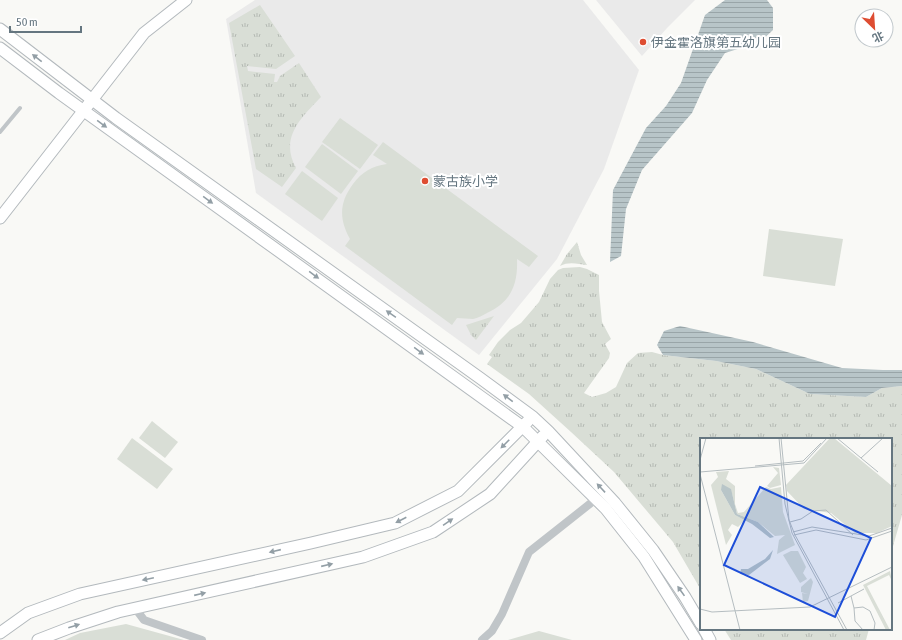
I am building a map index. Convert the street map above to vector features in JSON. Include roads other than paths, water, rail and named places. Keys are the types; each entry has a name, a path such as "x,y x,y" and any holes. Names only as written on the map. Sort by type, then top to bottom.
{"street":[{"path":"0,218 144,33 186,0"},
{"path":"0,29 92,100 533,417 615,503 653,550 685,597 700,622"},
{"path":"0,48 84,111 523,427 606,509 644,557 696,640"},
{"path":"0,633 28,613 80,594 312,543 395,523 458,491 533,417"},
{"path":"38,640 118,612 363,557 433,532 490,494 548,431"},
{"path":"482,640 492,631 502,614 529,552 596,499"},
{"path":"135,608 144,620 202,640"},
{"path":"705,630 710,640"}],"lane":[{"path":"0,132 20,108"}],"place":[{"name":"伊金霍洛旗第五幼儿园","path":"643,42"},
{"name":"蒙古族小学","path":"425,181"}]}
